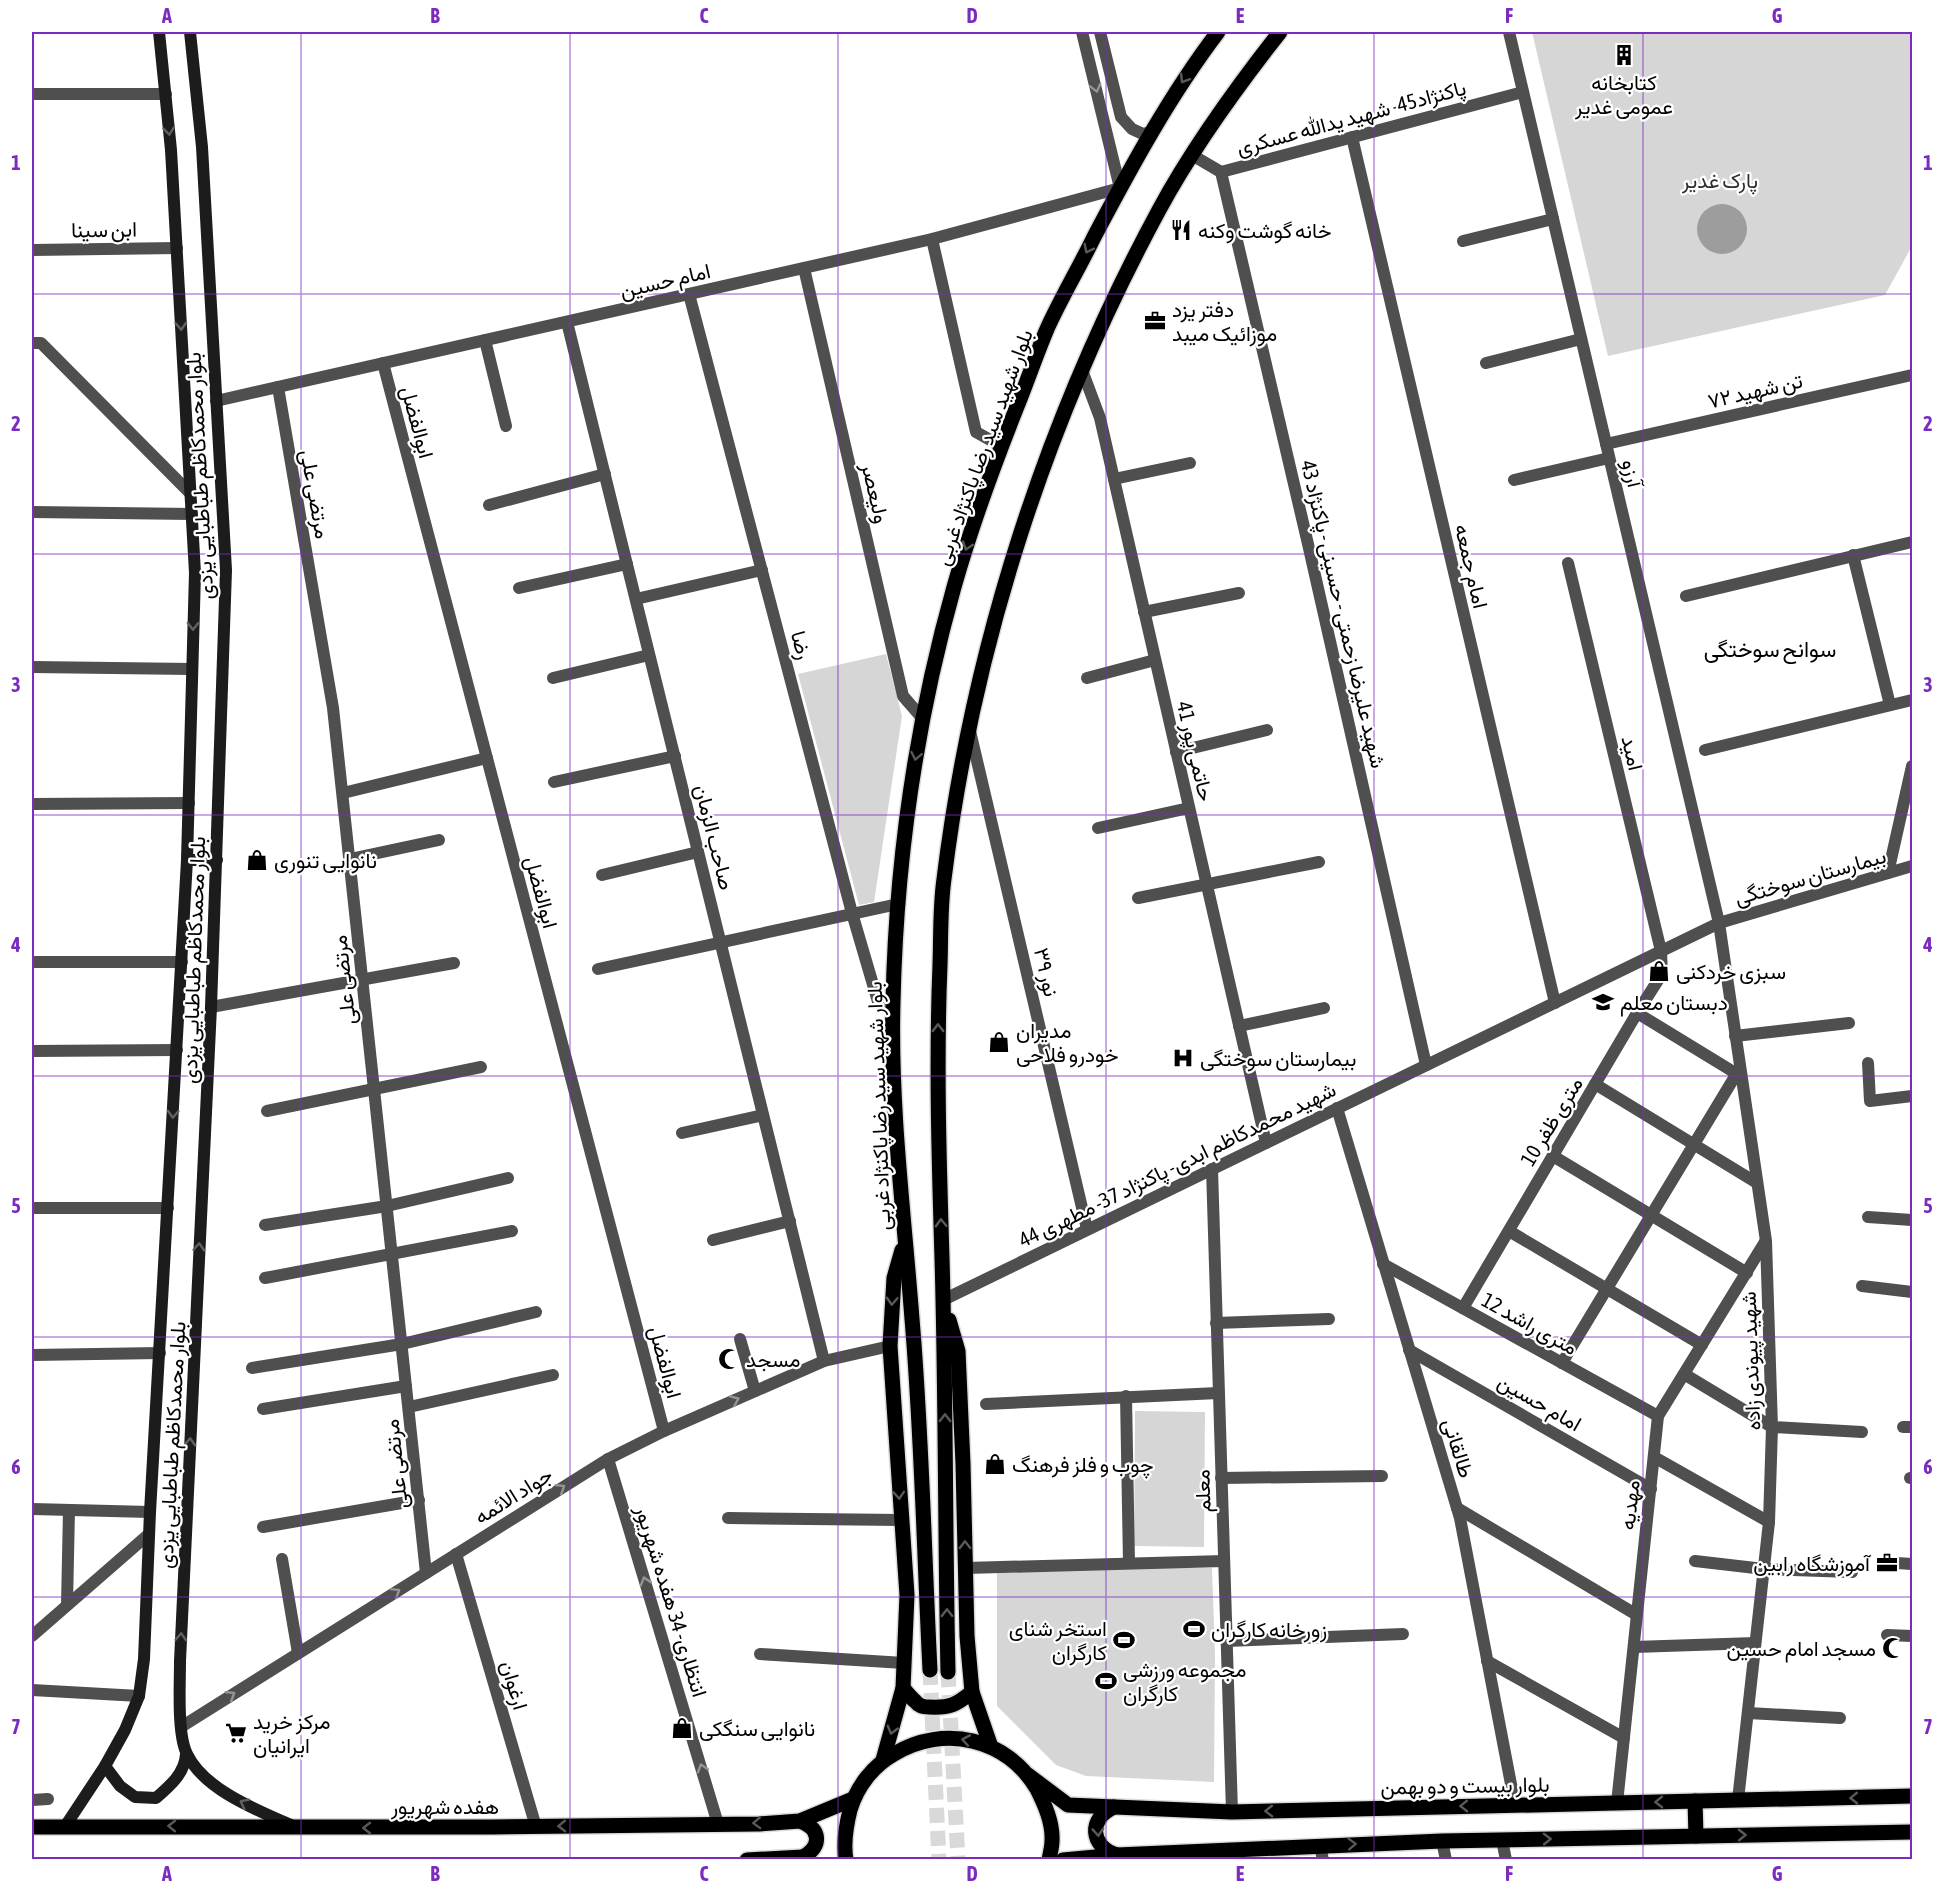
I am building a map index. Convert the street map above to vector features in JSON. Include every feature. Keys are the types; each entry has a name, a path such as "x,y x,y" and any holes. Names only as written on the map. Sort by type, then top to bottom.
{"main road":[{"name":"بلوار محمدکاظم طباطبایی یزدی","path":"66,1825 105,1766 125,1730 139,1695 144,1659 150,1512 182,962 195,573 171,150 159,32"},
{"name":"بلوار محمدکاظم طباطبایی یزدی","path":"190,32 202,147 226,570 211,1007 180,1661 181,1726 186,1754 205,1778 241,1802 297,1828"},
{"name":"بلوار شهید سید رضا پاکنژاد غربی","path":"930,1670 920,1427 904,1244 892,1040 900,872 914,764 954,588 988,482 1048,328 1120,188 1194,63 1218,32"},
{"path":"948,1672 938,1020 943,883 969,724 999,601 1025,517 1091,347 1160,208 1235,89 1280,32"},
{"path":"187,860 217,860"},
{"path":"884,1760 903,1688 907,1595 890,1346 894,1278 904,1244"},
{"path":"943,1300 958,1352 967,1636 972,1692 992,1747"},
{"path":"903,1688 917,1704 940,1708 958,1703 972,1692"},
{"path":"846,1860 845,1827 853,1799 866,1778 884,1760 908,1745 936,1738 964,1739 992,1747 1012,1759 1028,1775 1046,1806 1052,1841 1049,1860"},
{"path":"105,1766 120,1786 135,1797 156,1797 171,1785 185,1764 186,1754"},
{"name":"بلوار بیست و دو بهمن","path":"1028,1775 1068,1805 1232,1812 1912,1796"},
{"name":"هفده شهریور","path":"32,1827 66,1825 297,1828 536,1827 718,1824 800,1821 853,1799"},
{"path":"1695,1801 1696,1836"},
{"path":"1114,1807 1107,1810 1097,1821 1096,1836 1103,1849 1117,1855"},
{"path":"747,1860 806,1858 817,1843 816,1833 810,1825 800,1821"},
{"path":"1063,1860 1117,1855 1322,1853 1442,1841 1912,1832"}],"street":[{"path":"1082,32 1120,188"},
{"path":"1100,32 1121,117 1132,129 1143,134 1153,132"},
{"name":"آرزو","path":"1509,32 1719,923"},
{"name":"پاکنژاد45- شهید یدالله عسکری","path":"1192,155 1221,172 1523,92"},
{"path":"32,94 165,94"},
{"name":"امام جمعه","path":"1352,137 1555,1003"},
{"name":"شهید علیرضا زحمتی - حسینی - پاکنژاد 43","path":"1221,172 1426,1065"},
{"name":"امام حسین","path":"216,401 932,239 1120,188"},
{"path":"1463,241 1553,219"},
{"path":"932,239 976,432 1002,446"},
{"name":"ابن سینا","path":"32,249 177,248"},
{"name":"ولیعصر","path":"804,268 903,696 924,719"},
{"name":"رضا","path":"689,294 852,913 879,1005"},
{"name":"صاحب الزمان","path":"567,322 824,1361"},
{"path":"1486,363 1581,339"},
{"path":"485,340 506,426"},
{"path":"32,343 41,343 190,493"},
{"name":"ابوالفضل","path":"383,363 664,1431"},
{"name":"حاتمی پور 41","path":"1082,370 1100,418 1266,1143"},
{"name":"۷۲ تن شهید","path":"1606,444 1912,375"},
{"name":"مرتضی علی","path":"279,387 333,708 426,1573"},
{"path":"1514,480 1609,458"},
{"path":"1114,479 1190,463"},
{"path":"489,505 605,474"},
{"path":"32,512 192,514"},
{"path":"1686,596 1912,542"},
{"path":"1853,555 1890,705"},
{"name":"امید","path":"1568,563 1661,951"},
{"path":"519,588 627,564"},
{"path":"636,599 762,570"},
{"path":"1144,612 1239,592"},
{"path":"553,678 649,655"},
{"path":"1087,678 1155,660"},
{"path":"32,667 192,669"},
{"path":"1706,750 1912,700"},
{"name":"نور ۳۹","path":"969,724 1087,1229"},
{"path":"1176,752 1267,730"},
{"path":"554,782 675,756"},
{"path":"343,793 487,758"},
{"path":"1888,873 1912,766"},
{"path":"32,804 189,803"},
{"path":"1098,828 1189,808"},
{"path":"350,859 439,840"},
{"path":"602,875 698,852"},
{"path":"1138,898 1319,862"},
{"name":"بیمارستان سوختگی","path":"1719,923 1912,866"},
{"path":"598,969 898,904"},
{"name":"شهید محمدکاظم ابدی- پاکنژاد 37- مطهری 44","path":"943,1300 1719,923"},
{"name":"شهید پیوندی زاده","path":"1719,923 1739,1071 1766,1241 1772,1427 1764,1569 1738,1800"},
{"name":"10 متری ظفر","path":"1463,1308 1662,974 1661,951"},
{"path":"32,962 182,962"},
{"path":"211,1007 454,963"},
{"path":"1239,1026 1324,1008"},
{"path":"1562,1363 1739,1071 1637,1013"},
{"path":"1736,1036 1850,1023"},
{"path":"32,1051 177,1050"},
{"path":"1868,1063 1870,1101 1912,1096"},
{"path":"267,1111 482,1067"},
{"path":"1595,1084 1757,1183"},
{"name":"طالقانی","path":"1337,1108 1457,1508 1515,1805"},
{"path":"682,1133 763,1114"},
{"path":"1553,1156 1747,1272"},
{"name":"معلم","path":"1212,1169 1232,1812"},
{"path":"265,1225 387,1206 508,1178"},
{"path":"32,1208 168,1208"},
{"path":"1868,1217 1912,1220"},
{"path":"713,1240 790,1221"},
{"path":"265,1278 512,1231"},
{"path":"1509,1231 1702,1345"},
{"name":"مهدیه","path":"1617,1803 1658,1416 1766,1241"},
{"name":"12 متری راشد","path":"1383,1264 1658,1416"},
{"path":"1863,1286 1912,1292"},
{"path":"252,1368 402,1344 536,1312"},
{"path":"1216,1323 1329,1319"},
{"path":"740,1339 755,1391"},
{"name":"جواد الائمه","path":"181,1726 608,1459 664,1431 824,1361 890,1346"},
{"name":"امام حسین","path":"1409,1350 1651,1488"},
{"path":"32,1355 160,1353"},
{"path":"1684,1374 1772,1427 1862,1432"},
{"path":"409,1407 553,1375"},
{"path":"263,1409 406,1386"},
{"path":"986,1404 1218,1392"},
{"path":"1126,1396 1129,1563"},
{"path":"1654,1457 1768,1522"},
{"name":"انتظاری- 34 هفده شهریور","path":"608,1459 718,1824"},
{"path":"1221,1478 1382,1476"},
{"path":"263,1527 419,1500"},
{"path":"1457,1508 1637,1615"},
{"path":"32,1509 150,1512"},
{"path":"66,1605 69,1510"},
{"path":"728,1518 901,1520"},
{"path":"32,1636 149,1534"},
{"name":"ارغوان","path":"456,1554 536,1827"},
{"path":"282,1559 298,1653"},
{"path":"966,1568 1224,1561"},
{"path":"1695,1561 1764,1569 1852,1572"},
{"path":"1898,1563 1912,1564"},
{"path":"1226,1641 1403,1634"},
{"path":"1887,1635 1912,1636"},
{"path":"1634,1647 1755,1643"},
{"path":"760,1654 904,1663"},
{"path":"1487,1661 1624,1738"},
{"path":"32,1690 139,1695"},
{"path":"1748,1713 1840,1718"},
{"path":"32,1800 48,1799"},
{"path":"1502,1840 1506,1860"},
{"path":"1442,1841 1446,1860"}],"green space":[{"name":"پارک غدیر","path":"1532,32 1912,32 1912,246 1885,295 1608,356"},
{"path":"886,654 902,716 874,902 859,905 798,674"},
{"path":"1135,1411 1205,1412 1204,1547 1134,1546"},
{"name":"مجموعه ورزشی کارگران","path":"997,1567 1212,1568 1215,1655 1214,1782 1086,1776 1056,1765 997,1706"}],"shaded area":[{"path":"1717,204 1727,204 1740,211 1747,224 1747,234 1740,247 1727,254 1717,254 1708,250 1701,243 1697,234 1697,224 1701,215 1708,208"}],"tunnel":[{"path":"930,1670 939,1860"},
{"path":"948,1672 958,1860"}],"place":[{"name":"کتابخانه عمومی غدیر","path":"1624,55"},
{"name":"خانه گوشت وکنه","path":"1181,230"},
{"name":"دفتر یزد موزائیک میبد","path":"1155,321"},
{"name":"نانوایی تنوری","path":"257,860"},
{"name":"سبزی خردکنی","path":"1659,971"},
{"name":"دبستان معلم","path":"1603,1002"},
{"name":"مدیران خودرو فلاحی","path":"999,1042"},
{"name":"بیمارستان سوختگی","path":"1183,1058"},
{"name":"مسجد","path":"729,1359"},
{"name":"چوب و فلز فرهنگ","path":"995,1464"},
{"name":"آموزشگاه رابین","path":"1887,1563"},
{"name":"زورخانه کارگران","path":"1194,1629"},
{"name":"استخر شنای کارگران","path":"1124,1640"},
{"name":"مسجد امام حسین","path":"1893,1648"},
{"name":"مجموعه ورزشی کارگران","path":"1106,1681"},
{"name":"نانوایی سنگکی","path":"682,1728"},
{"name":"مرکز خرید ایرانیان","path":"236,1733"}],"district":[{"name":"سوانح سوختگی","path":"1770,649"}]}
